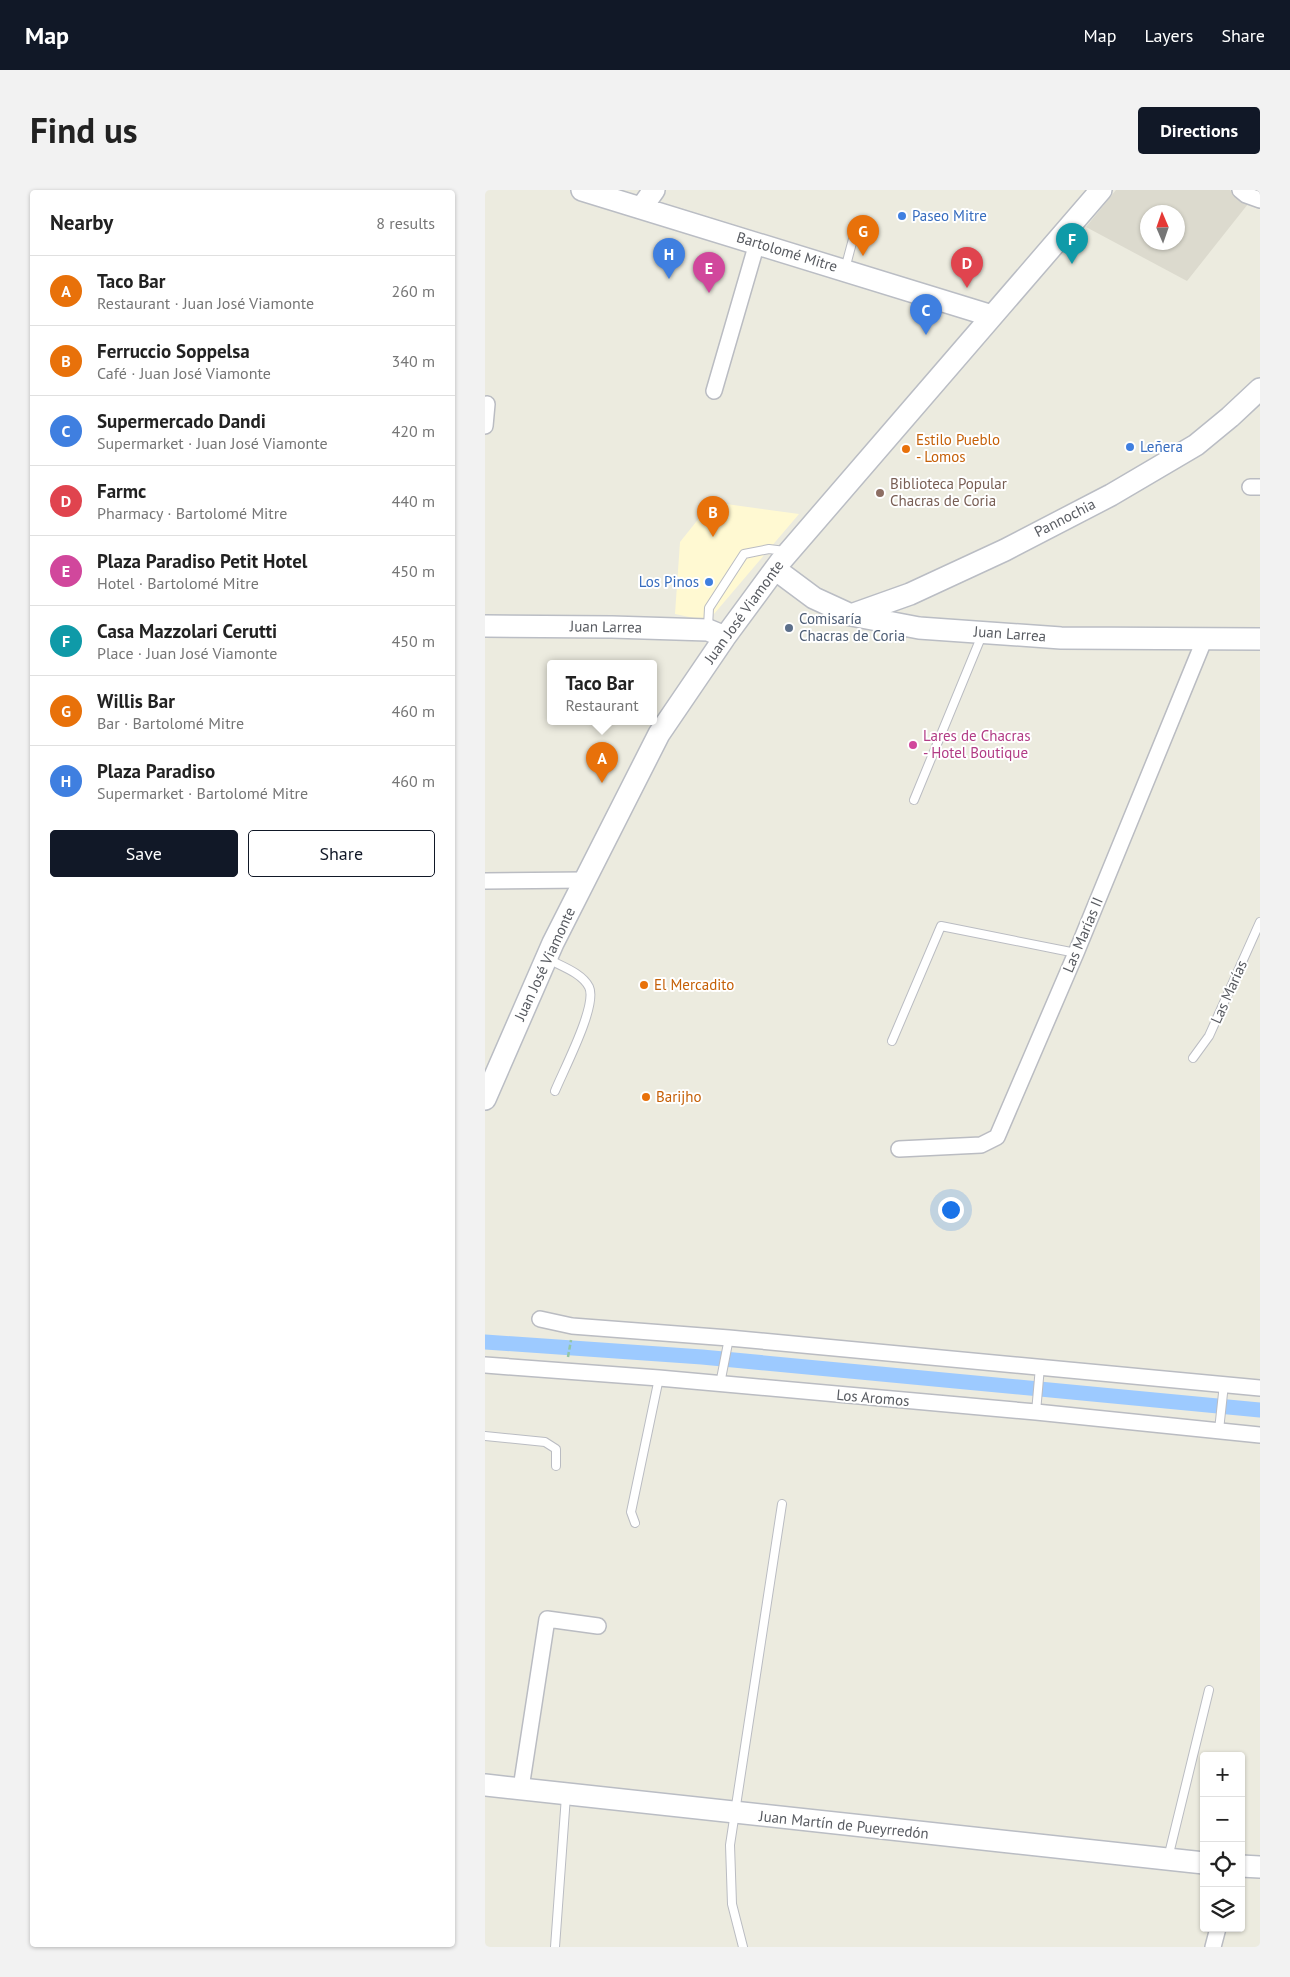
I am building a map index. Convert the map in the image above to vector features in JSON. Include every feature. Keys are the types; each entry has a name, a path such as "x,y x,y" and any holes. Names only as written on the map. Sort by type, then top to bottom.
{"main road":[{"name":"Bartolomé Mitre","path":"582,190 845,269 992,316"},
{"path":"642,207 654,190"},
{"name":"Juan José Viamonte","path":"487,1091 546,958 585,880 659,734 716,634 775,569 1101,190"},
{"name":"Pannochia","path":"851,615 910,594 1005,550 1111,495 1196,445 1230,418 1260,389"},
{"name":"Juan Larrea","path":"775,569 814,598 851,615 919,628 1061,638 1260,639"},
{"name":"Juan Larrea","path":"485,626 612,627 716,634"},
{"name":"Juan Martín de Pueyrredón","path":"485,1785 1200,1863"},
{"path":"1245,1866 1260,1867"}],"street":[{"path":"1240,190 1246,195 1260,200"},
{"path":"714,390 757,243"},
{"path":"485,426 487,404"},
{"name":"Las Marías II","path":"899,1149 981,1145 997,1137 1076,953 1205,638"},
{"path":"485,881 585,880"},
{"path":"540,1320 572,1326 729,1338 1260,1388"},
{"name":"Los Aromos","path":"485,1365 659,1378 1260,1434"},
{"path":"521,1788 547,1619 598,1626"},
{"path":"1213,1947 1217,1932"}],"lane":[{"path":"845,269 857,224"},
{"path":"716,634 709,608 744,554 769,549 790,551"},
{"path":"914,800 983,633"},
{"name":"Las Marías","path":"1193,1058 1209,1036 1260,922"},
{"path":"892,1042 941,926 1076,953"},
{"path":"546,958 581,978 589,987 591,1001 587,1017 555,1091"},
{"path":"719,1384 729,1338"},
{"path":"1036,1412 1040,1367"},
{"path":"635,1523 631,1512 659,1378"},
{"path":"1219,1430 1224,1384"},
{"path":"485,1436 545,1442 556,1449 556,1466"},
{"path":"743,1947 732,1904 730,1845 782,1504"},
{"path":"1168,1860 1209,1690"},
{"path":"555,1947 566,1794"}],"path":[{"path":"567,1370 572,1326"}],"shaded area":[{"path":"1116,190 1230,190 1248,204 1187,281 1086,227"},
{"name":"Los Pinos","path":"712,502 799,514 708,621 675,614 680,542"}],"waterway":[{"path":"485,1342 702,1357 1260,1410"}],"place":[{"name":"Paseo Mitre","path":"902,216"},
{"name":"Willis Bar","path":"863,256"},
{"name":"Casa Mazzolari Cerutti","path":"1072,264"},
{"name":"Plaza Paradiso","path":"669,279"},
{"name":"Farmc","path":"967,288"},
{"name":"Plaza Paradiso Petit Hotel","path":"709,293"},
{"name":"Supermercado Dandi","path":"926,335"},
{"name":"Leñera","path":"1130,447"},
{"name":"Estilo Pueblo - Lomos","path":"906,449"},
{"name":"Biblioteca Popular Chacras de Coria","path":"880,493"},
{"name":"Ferruccio Soppelsa","path":"713,537"},
{"name":"Los Pinos","path":"709,582"},
{"name":"Comisaría Chacras de Coria","path":"789,628"},
{"name":"Lares de Chacras - Hotel Boutique","path":"913,745"},
{"name":"Taco Bar","path":"602,783"},
{"name":"El Mercadito","path":"644,985"},
{"name":"Barijho","path":"646,1097"}]}
